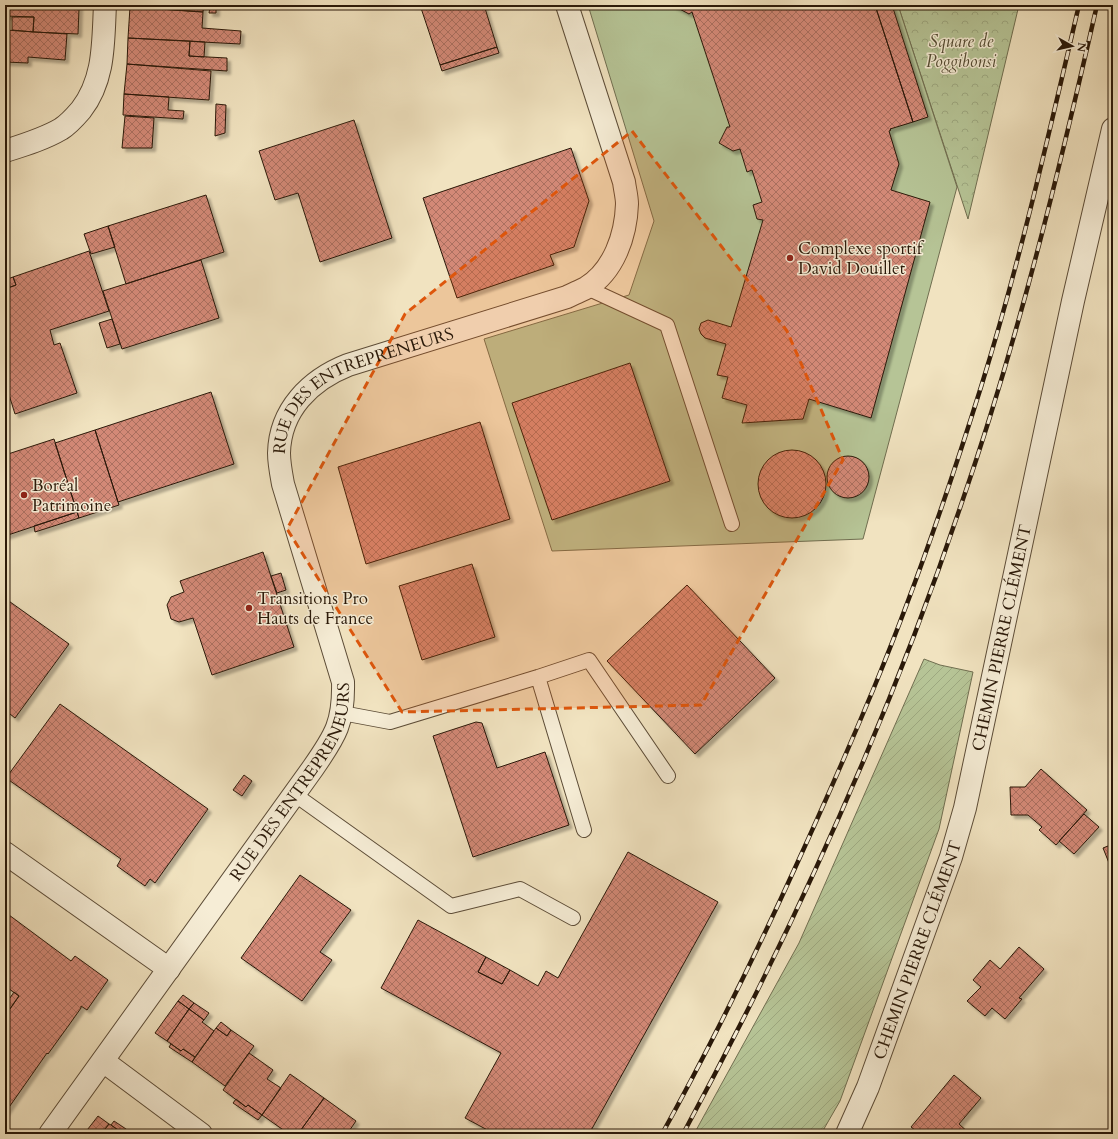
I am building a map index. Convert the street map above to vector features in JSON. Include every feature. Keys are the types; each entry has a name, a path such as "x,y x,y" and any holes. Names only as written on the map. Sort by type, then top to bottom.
{"street":[{"path":"5,151 42,138 62,128 74,118 85,104 95,86 100,69 105,5"},
{"name":"RUE DES ENTREPRENEURS","path":"50,1134 329,745 337,730 342,712 343,682 283,484 280,467 279,452 281,438 285,423 292,409 312,385 334,370 370,357 566,297 587,288 602,275 616,254 622,241 627,203 624,182 567,5"},
{"name":"CHEMIN PIERRE CLÉMENT","path":"847,1134 868,1087 948,864 963,816 1070,316 1113,129"},
{"path":"5,852 169,969"},
{"path":"103,1061 201,1134"}],"lane":[{"path":"587,288 667,324 732,524"},
{"path":"342,712 390,722 538,677 588,660 668,776"},
{"path":"538,677 584,830"},
{"path":"294,794 451,906 520,889 573,918"}],"highlighted area":[{"path":"632,131 787,331 843,460 701,705 402,712 287,529 405,314"}],"green space":[{"name":"Complexe sportif David Douillet","path":"588,5 898,5 957,187 863,539 552,551 484,339 629,295 654,221"},
{"name":"Square de Poggibonsi","path":"898,5 1019,5 968,219"},
{"path":"924,659 940,665 973,672 939,829 840,1101 821,1134 694,1134 799,943"}],"building":[{"path":"5,5 79,9 78,34 33,32 34,17 5,16"},
{"path":"79,5 79,9 42,6"},
{"path":"131,5 204,5 203,12 130,7"},
{"path":"420,5 484,5 497,47 440,65"},
{"path":"672,5 875,5 913,122 890,129 891,130 889,131 899,164 891,190 930,202 871,418 809,399 803,419 742,423 747,405 722,398 728,377 717,375 726,344 705,338 699,329 701,323 708,320 731,327 763,220 757,219 753,205 762,202 752,170 747,172 740,149 733,151 719,143 727,127 730,127 692,12 689,14"},
{"path":"875,5 892,5 928,117 913,122"},
{"path":"210,6 216,6 216,13 209,13"},
{"path":"130,7 203,12 202,28 241,31 240,44 128,38"},
{"path":"12,17 34,17 33,32 12,30"},
{"path":"5,30 67,34 65,60 28,57 28,63 5,62"},
{"path":"128,38 190,41 189,56 227,58 227,71 127,64"},
{"path":"190,41 205,42 204,57 189,56"},
{"path":"497,47 499,53 442,71 440,65"},
{"path":"127,64 211,71 209,100 124,94"},
{"path":"124,94 169,97 168,110 184,111 183,119 123,115"},
{"path":"216,104 226,105 225,133 215,136"},
{"path":"125,116 154,118 152,148 122,148"},
{"path":"354,120 392,238 320,262 298,193 275,200 259,151"},
{"path":"571,148 589,201 574,247 550,255 554,265 457,298 423,198"},
{"path":"206,195 224,252 126,284 108,226"},
{"path":"108,226 115,247 91,254 84,234"},
{"path":"89,251 109,311 50,330 54,345 60,343 77,393 15,414 5,382 5,289 16,285 13,277"},
{"path":"201,260 219,318 122,349 103,291"},
{"path":"13,277 16,285 5,289 5,280"},
{"path":"112,319 120,344 107,348 99,323"},
{"path":"630,363 670,481 552,520 512,403"},
{"path":"211,392 234,464 118,502 95,430"},
{"path":"480,422 510,519 366,564 338,467"},
{"path":"95,430 119,505 79,518 55,443"},
{"path":"54,439 77,512 5,536 5,455"},
{"path":"792,450 805,453 816,460 823,471 826,484 823,497 816,508 805,515 792,518 779,515 768,508 761,497 758,484 761,471 768,460 779,453"},
{"path":"844,456 852,456 860,459 866,465 869,477 866,489 860,495 852,498 844,498 836,495 830,489 827,481 827,473 830,465 836,459"},
{"path":"77,512 79,518 35,532 34,526"},
{"path":"263,552 294,647 212,675 193,618 179,622 171,619 167,605 171,597 184,592 180,581"},
{"path":"472,564 495,637 422,660 399,586"},
{"path":"281,573 286,590 277,593 271,576"},
{"path":"687,585 775,678 695,754 607,661"},
{"path":"6,599 69,644 15,718 5,710"},
{"path":"60,704 208,809 155,883 150,879 145,886 117,866 121,859 6,778"},
{"path":"476,722 482,723 497,768 545,752 569,825 473,857 433,736"},
{"path":"1041,769 1087,810 1056,845 1039,830 1042,827 1028,815 1011,815 1010,787 1025,787"},
{"path":"244,775 252,781 242,796 233,790"},
{"path":"1084,814 1099,827 1074,854 1059,841"},
{"path":"1113,844 1113,873 1103,848"},
{"path":"628,852 718,902 589,1134 495,1134 465,1118 501,1053 381,988 418,920 486,957 478,972 502,984 510,970 538,986 546,971 558,978"},
{"path":"300,875 351,910 320,952 332,960 302,1001 241,958"},
{"path":"9,915 71,961 75,956 108,980 87,1010 81,1006 69,1025 48,1054 47,1053 5,1113 5,1016 19,996 5,986 5,920"},
{"path":"1019,947 1044,969 1019,998 1022,999 1005,1019 992,1008 985,1016 967,1001 981,987 973,980 990,960 1000,969"},
{"path":"486,957 510,970 502,984 478,972"},
{"path":"14,992 19,996 5,1016 5,1005"},
{"path":"183,995 194,1003 189,1009 178,1001"},
{"path":"178,1001 189,1009 167,1041 155,1033"},
{"path":"194,1003 209,1013 204,1020 189,1009"},
{"path":"189,1009 204,1020 202,1022 214,1031 195,1057 183,1049 181,1051 167,1041"},
{"path":"221,1022 231,1030 227,1036 216,1028"},
{"path":"216,1028 227,1036 231,1030 254,1046 225,1086 192,1062"},
{"path":"171,1044 181,1051 183,1049 195,1057 192,1062 169,1047"},
{"path":"249,1053 273,1070 267,1079 281,1088 262,1115 248,1105 246,1107 223,1090"},
{"path":"290,1074 324,1098 298,1134 289,1134 262,1115"},
{"path":"954,1075 981,1098 959,1124 970,1134 920,1134 911,1127"},
{"path":"324,1098 356,1121 347,1134 298,1134"},
{"path":"236,1099 246,1107 248,1105 262,1115 258,1120 233,1103"},
{"path":"98,1116 109,1124 101,1134 84,1134"},
{"path":"114,1121 132,1134 123,1134 111,1125"},
{"path":"109,1124 111,1125 123,1133 101,1134"}],"railway":[{"path":"662,1134 731,1002 795,868 873,690 917,578 981,387 1009,293 1057,101 1079,5"},
{"path":"683,1134 762,981 836,824 903,664 934,583 982,441 1019,318 1068,130 1097,5"}],"place":[{"name":"Complexe sportif David Douillet","path":"790,258"},
{"name":"Boréal Patrimoine","path":"24,495"},
{"name":"Transitions Pro Hauts de France","path":"249,608"}]}
